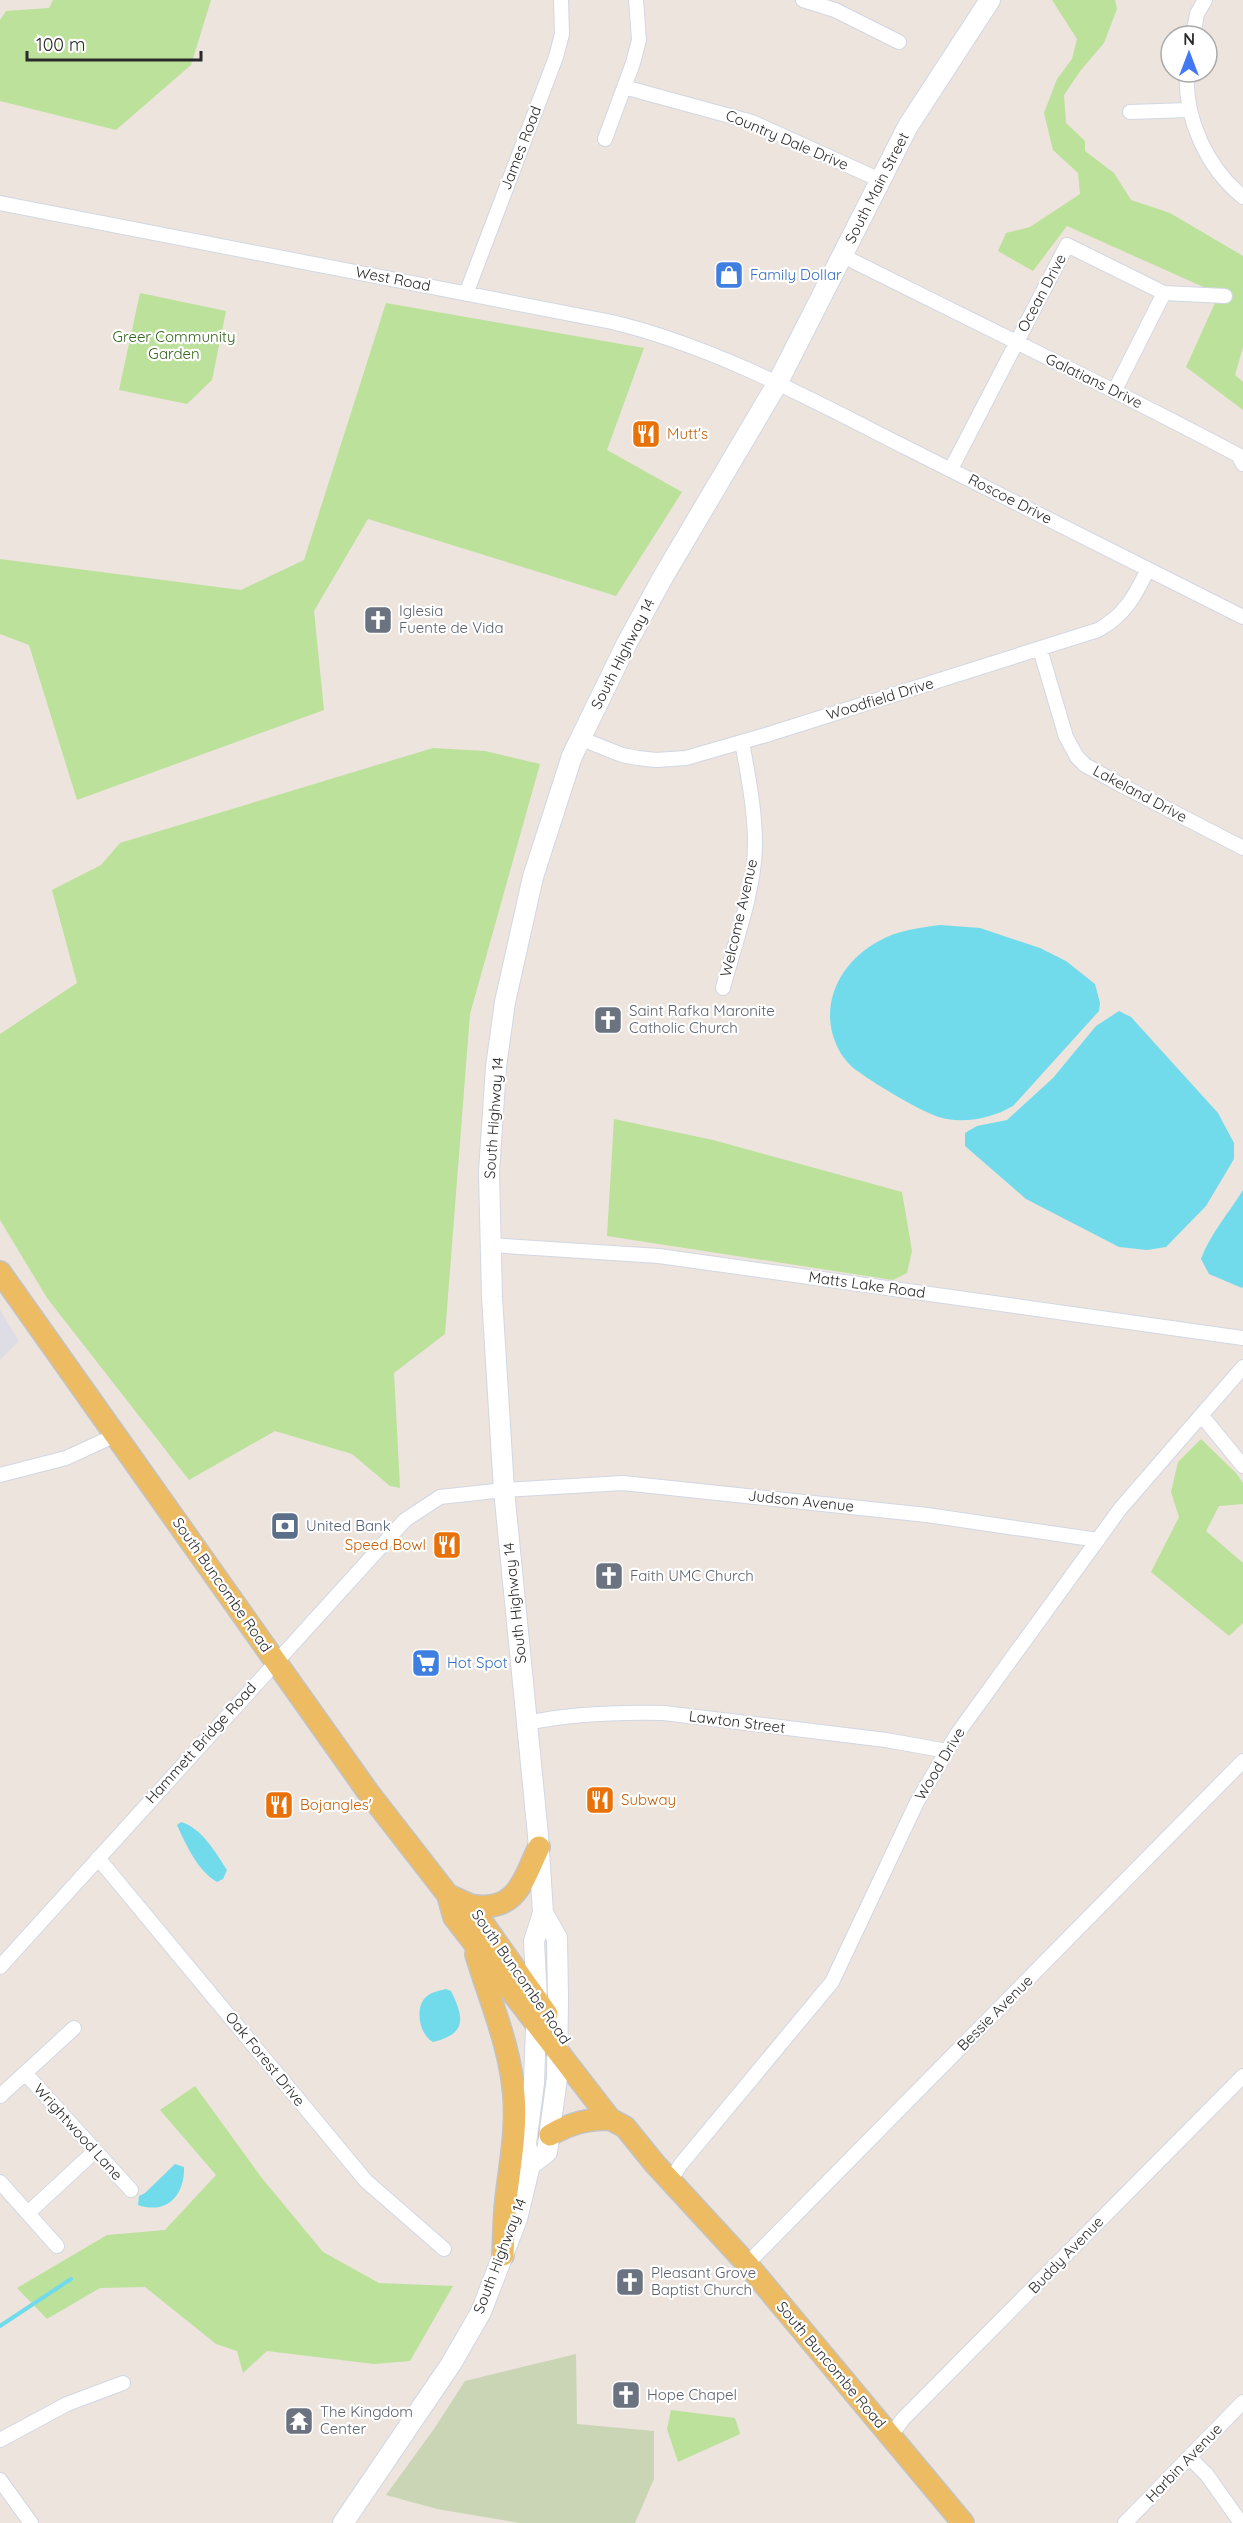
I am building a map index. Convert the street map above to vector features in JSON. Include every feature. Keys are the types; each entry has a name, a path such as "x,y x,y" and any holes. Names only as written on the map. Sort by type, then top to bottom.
{"main road":[{"name":"South Main Street","path":"777,384 908,126 937,78 990,0"},
{"name":"South Highway 14","path":"343,2523 451,2364 480,2312 517,2219 530,2165 526,2144 534,2083 537,2023 534,1941 543,1913 539,1847 504,1490 490,1245 491,1127 505,1002 533,877 572,756 582,739 598,699 663,577 777,384"},
{"name":"South Buncombe Road","path":"0,1272 368,1792 448,1895 454,1917 558,2051 618,2123 747,2264 963,2523"},
{"path":"470,1905 491,1907 512,1898 521,1886 539,1847"},
{"name":"South Buncombe Road","path":"448,1895 470,1905 537,2001 622,2113 618,2123"},
{"name":"South Highway 14","path":"530,2165 547,2152 558,2051 557,1938 543,1913"},
{"path":"473,1941 509,2059 514,2094 515,2123 505,2202 503,2255"},
{"path":"550,2135 574,2122 587,2119 618,2123"}],"street":[{"name":"James Road","path":"466,294 556,57 562,34 561,0"},
{"path":"605,139 639,40 636,0"},
{"path":"803,0 835,10 899,42"},
{"path":"1195,24 1197,14 1205,0"},
{"path":"1188,84 1189,110 1200,140 1214,166 1243,196"},
{"name":"Country Dale Drive","path":"624,87 752,122 880,180"},
{"path":"1130,112 1189,110"},
{"name":"West Road","path":"0,202 650,331 687,344 777,384"},
{"name":"Ocean Drive","path":"951,469 1067,244 1164,293"},
{"name":"Galatians Drive","path":"843,256 1015,343 1115,390 1238,455 1243,464"},
{"path":"1115,390 1164,293 1225,296"},
{"name":"Roscoe Drive","path":"777,384 1243,617"},
{"name":"Woodfield Drive","path":"582,739 622,755 656,760 686,758 742,742 1098,630 1113,622 1131,604 1148,569"},
{"name":"Lakeland Drive","path":"1040,649 1066,737 1077,757 1085,765 1243,848"},
{"name":"Welcome Avenue","path":"723,987 751,882 754,860 755,827 742,742"},
{"name":"Matts Lake Road","path":"490,1245 659,1256 1243,1338"},
{"name":"Wood Drive","path":"670,2181 681,2164 832,1982 917,1802 946,1751 1098,1540 1149,1474 1243,1367"},
{"path":"1202,1416 1243,1466"},
{"path":"0,1475 66,1458 116,1435"},
{"name":"Judson Avenue","path":"504,1490 594,1484 651,1485 927,1515 1098,1540"},
{"name":"Hammett Bridge Road","path":"0,1966 405,1520 440,1497 504,1490"},
{"name":"Lawton Street","path":"527,1723 544,1719 627,1713 664,1713 886,1740 946,1751"},
{"name":"Bessie Avenue","path":"747,2264 1243,1761"},
{"name":"Oak Forest Drive","path":"98,1858 366,2181 444,2249"},
{"path":"0,2096 74,2028"},
{"name":"Wrightwood Lane","path":"25,2073 131,2190"},
{"name":"Buddy Avenue","path":"891,2435 903,2419 1243,2076"},
{"path":"28,2213 95,2151"},
{"path":"0,2182 57,2246"},
{"path":"0,2440 67,2404 123,2383"},
{"name":"Harbin Avenue","path":"1125,2523 1243,2403"},
{"path":"1189,2457 1206,2475 1241,2523"},
{"path":"0,2480 31,2523"}],"shaded area":[{"path":"0,1310 19,1341 0,1360"}],"green space":[{"path":"53,0 211,0 191,65 116,130 0,101 0,20 6,11 49,8"},
{"path":"1052,0 1115,0 1117,9 1104,43 1064,95 1066,123 1085,141 1085,151 1114,173 1131,200 1170,213 1243,256 1243,347 1235,375 1243,382 1243,410 1186,367 1219,294 1067,226 1033,271 998,251 1006,233 1030,227 1080,194 1078,173 1053,150 1044,113 1057,79 1072,59 1077,39"},
{"name":"Greer Community Garden","path":"140,293 226,311 212,380 187,404 119,390"},
{"path":"386,303 644,348 607,450 682,492 616,596 368,519 314,611 324,710 77,800 29,645 0,634 0,559 241,590 304,560"},
{"path":"433,748 485,751 540,764 470,1014 445,1334 394,1373 400,1488 390,1486 352,1454 275,1431 189,1480 47,1298 0,1220 0,1034 77,983 52,890 101,865 120,843"},
{"path":"614,1119 713,1140 902,1192 912,1251 907,1273 893,1280 607,1236"},
{"path":"1201,1439 1236,1473 1243,1483 1243,1504 1219,1506 1206,1531 1243,1563 1243,1623 1229,1636 1151,1572 1179,1517 1171,1492 1178,1462"},
{"path":"195,2086 261,2177 323,2252 379,2283 453,2286 410,2361 374,2364 267,2351 243,2373 237,2351 216,2344 145,2287 100,2288 47,2319 17,2288 107,2235 165,2230 216,2175 160,2110"},
{"path":"576,2354 577,2424 654,2431 654,2479 635,2523 520,2523 437,2509 386,2495 434,2429 465,2381"},
{"path":"671,2410 735,2418 740,2434 678,2462 667,2429"}],"water":[{"path":"940,925 980,928 1040,948 1066,961 1095,984 1100,1003 1099,1011 1013,1106 982,1118 947,1119 902,1099 851,1066 840,1052 833,1036 830,1020 831,1004 842,974 852,962 865,950 886,937 909,930"},
{"path":"1119,1011 1131,1017 1218,1113 1234,1143 1234,1159 1206,1206 1166,1247 1147,1250 1119,1247 1026,1199 965,1146 965,1133 977,1126 1007,1120 1053,1078 1096,1026"},
{"path":"1243,1190 1242,1288 1209,1274 1201,1259 1215,1232"},
{"path":"181,1822 202,1835 213,1849 227,1870 223,1879 217,1882 198,1864 177,1825"},
{"path":"446,1989 451,1991 456,2001 460,2024 452,2035 433,2042 425,2034 420,2022 421,2004 434,1992"},
{"path":"175,2164 184,2167 184,2177 178,2194 166,2205 148,2207 138,2205 139,2196"}],"waterway":[{"path":"0,2326 71,2279"}],"place":[{"name":"Family Dollar","path":"729,275"},
{"name":"Mutt's","path":"646,434"},
{"name":"Iglesia Fuente de Vida","path":"378,620"},
{"name":"Saint Rafka Maronite Catholic Church","path":"608,1020"},
{"name":"United Bank","path":"285,1526"},
{"name":"Speed Bowl","path":"447,1545"},
{"name":"Faith UMC Church","path":"609,1576"},
{"name":"Hot Spot","path":"426,1663"},
{"name":"Subway","path":"600,1800"},
{"name":"Bojangles'","path":"279,1805"},
{"name":"Pleasant Grove Baptist Church","path":"630,2282"},
{"name":"Hope Chapel","path":"626,2395"},
{"name":"The Kingdom Center","path":"299,2421"}]}
